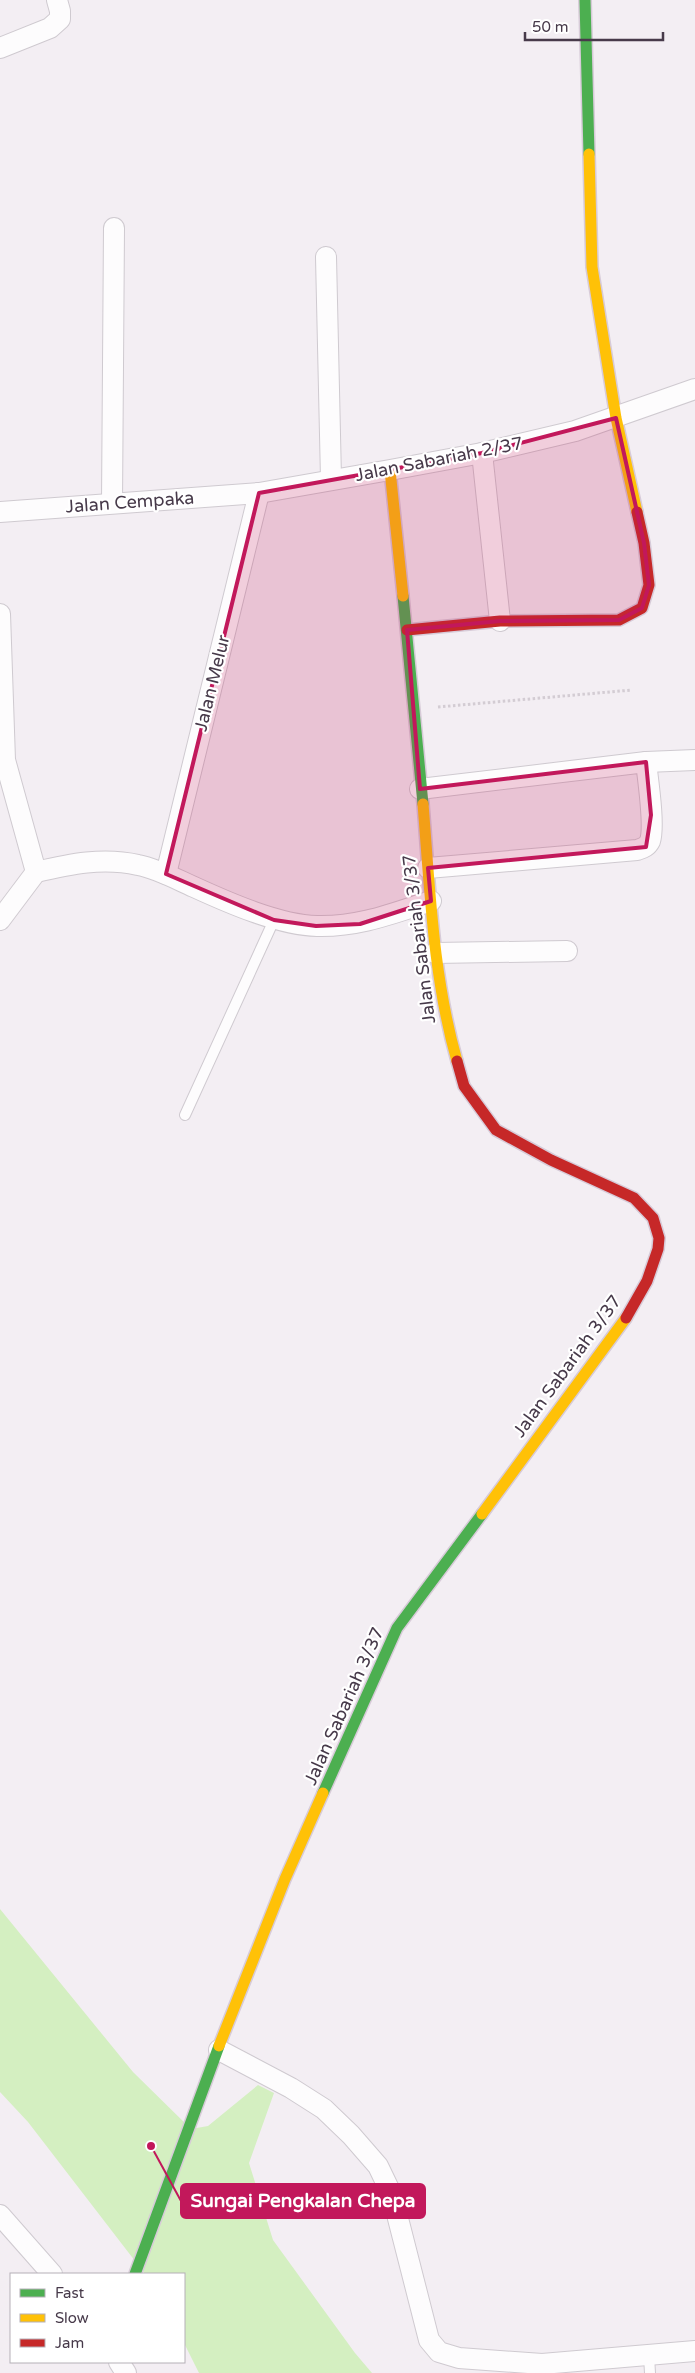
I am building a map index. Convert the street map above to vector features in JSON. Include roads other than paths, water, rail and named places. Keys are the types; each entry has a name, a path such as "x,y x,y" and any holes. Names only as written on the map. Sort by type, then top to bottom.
{"street":[{"path":"0,48 50,28 60,20 57,0"},
{"path":"407,630 500,621 620,620 642,608 649,585 644,543 616,418 592,267 585,0"},
{"path":"112,503 114,228"},
{"path":"326,257 331,479"},
{"name":"Jalan Sabariah 2/37","path":"259,493 482,453 575,431 695,389"},
{"path":"482,453 500,621"},
{"name":"Jalan Sabariah 3/37","path":"134,2273 196,2104 219,2050 285,1879 397,1628 629,1314 647,1281 658,1249 659,1238 653,1218 634,1198 551,1160 496,1130 464,1086 447,1026 435,953 420,789 415,709 390,470"},
{"name":"Jalan Cempaka","path":"0,512 259,493"},
{"name":"Jalan Melur","path":"166,874 259,493"},
{"path":"0,614 5,760 36,872"},
{"path":"420,789 646,762 695,760"},
{"path":"428,868 637,850 646,847 650,840 650,816 646,762"},
{"path":"0,920 36,872 76,862 99,861 137,865 166,874 274,920 316,926 360,924 431,901"},
{"path":"435,953 567,951"},
{"path":"219,2050 290,2088 324,2109 351,2135 378,2166 392,2195 429,2340 439,2352 459,2358 539,2368 650,2365 695,2351"},
{"path":"0,2215 51,2273"}],"lane":[{"path":"185,1115 274,920"}],"place":[{"name":"Sungai Pengkalan Chepa","path":"151,2146"}]}
